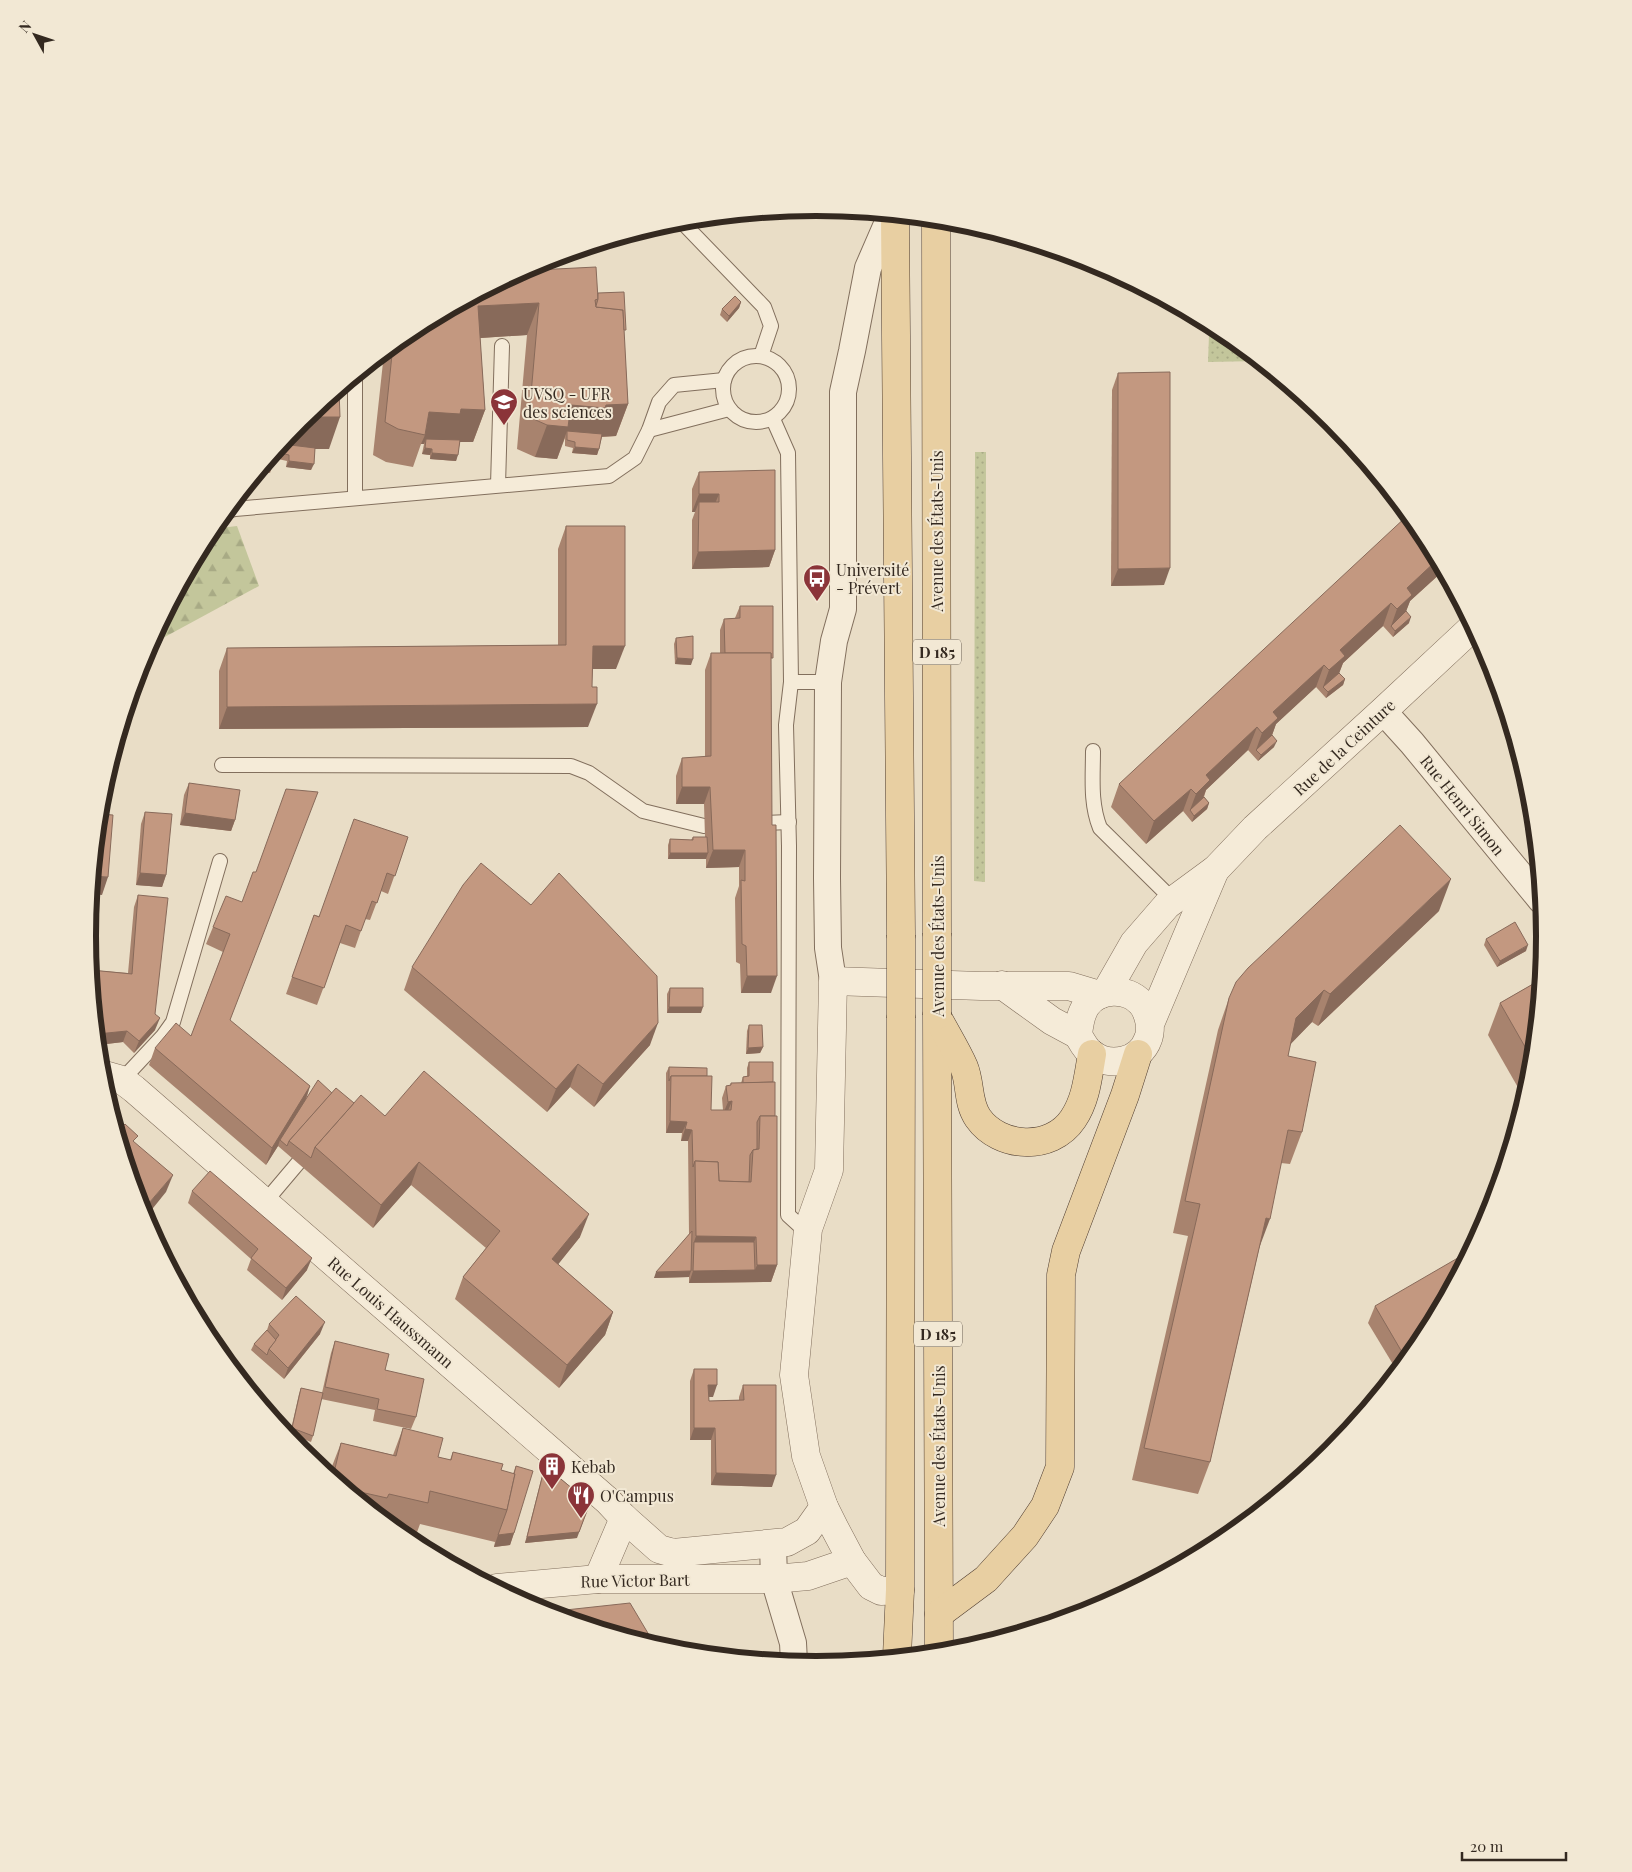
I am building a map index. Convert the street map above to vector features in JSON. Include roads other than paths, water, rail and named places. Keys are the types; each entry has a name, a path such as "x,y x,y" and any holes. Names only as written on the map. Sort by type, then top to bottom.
{"main road":[{"name":"D 185","path":"894,221 901,935 900,1590 897,1651"},
{"name":"Avenue des États-Unis","path":"936,227 939,1645"},
{"path":"937,1015 964,1068 971,1107 979,1120 994,1134 1014,1142 1035,1143 1055,1136 1072,1122 1083,1098 1085,1045"},
{"path":"939,1614 986,1579 1025,1536 1045,1506 1060,1467 1061,1275 1066,1251 1125,1095 1138,1054"}],"street":[{"path":"889,220 868,268 843,392 843,609 834,641 828,682 827,895 828,948 833,981 829,1170 808,1229 794,1375 806,1456 824,1507 852,1561 871,1586 881,1591 900,1590"},
{"name":"Rue de la Ceinture","path":"1085,1045 1080,1018 1087,1004 1102,994 1134,943 1167,905 1216,869 1255,828 1468,632"},
{"name":"Rue Henri Simon","path":"1383,711 1412,743 1534,892"},
{"name":"Rue de la Ceinture","path":"1138,1054 1148,1040 1150,1024 1216,869"},
{"path":"833,981 981,986 1069,986 1102,994 1118,991 1130,994 1140,1002 1147,1012 1150,1024"},
{"path":"1002,985 1107,1062 1124,1062 1138,1054"},
{"name":"Rue Louis Haussmann","path":"111,1077 265,1202 608,1501 624,1518"},
{"path":"794,1655 794,1643 774,1579 773,1545 787,1542 807,1531 824,1507"},
{"path":"598,1579 624,1518"},
{"name":"Rue Victor Bart","path":"624,1518 659,1549 673,1553 773,1545"},
{"path":"774,1579 808,1576 852,1561"},
{"name":"Rue Victor Bart","path":"509,1587 598,1579 774,1579"}],"lane":[{"path":"687,228 764,307 771,326 761,356"},
{"path":"498,485 502,346"},
{"path":"749,356 761,356 775,360 784,370 790,383 789,397 784,409 773,419 762,423 749,422 738,418 729,409 723,390 724,380 729,369 738,361 749,356"},
{"path":"237,509 609,476 635,458 649,430 659,402 674,385 724,380"},
{"path":"354,497 355,384"},
{"path":"649,430 729,409"},
{"path":"773,419 788,453 790,682 786,725 789,822 788,1214 799,1225 808,1229"},
{"path":"790,682 828,682"},
{"path":"1093,751 1092,800 1100,828 1173,900"},
{"path":"222,765 571,766 589,773 643,811 704,826"},
{"path":"766,823 789,822"},
{"path":"111,1077 163,1036 173,1022 220,861"},
{"path":"265,1202 298,1163"}],"place":[{"name":"UVSQ - UFR des sciences","path":"504,426"},
{"name":"Université - Prévert","path":"817,602"},
{"name":"Kebab","path":"552,1490"},
{"name":"O'Campus","path":"581,1519"}]}
